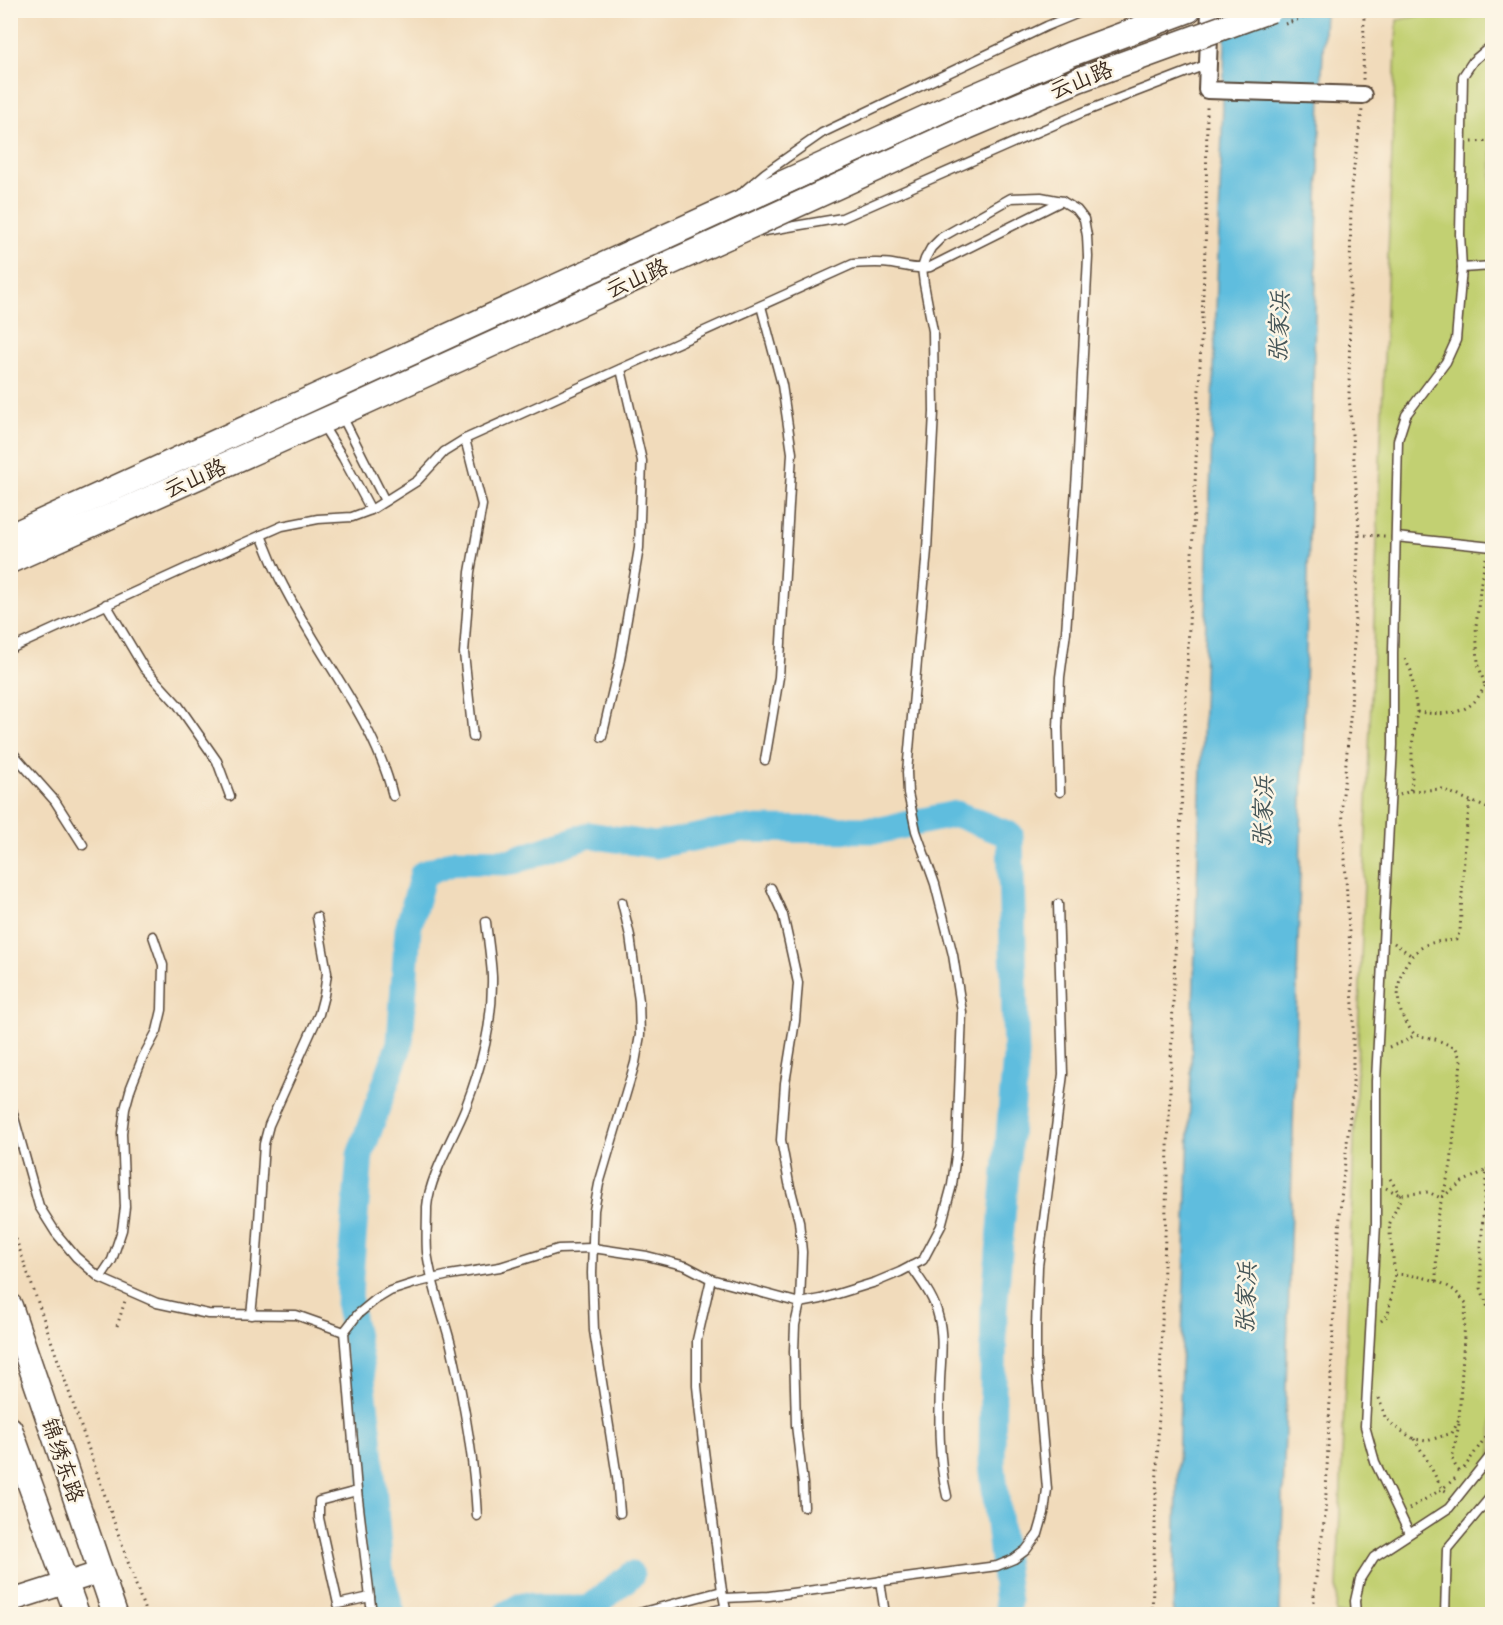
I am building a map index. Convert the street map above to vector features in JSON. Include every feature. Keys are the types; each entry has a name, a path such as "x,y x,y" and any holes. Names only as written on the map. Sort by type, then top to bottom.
{"main road":[{"name":"云山路","path":"10,536 958,103 1071,54 1189,10"},
{"name":"云山路","path":"10,561 967,127 1068,84 1270,10"},
{"name":"锦绣东路","path":"10,1306 115,1614"},
{"name":"锦绣东路","path":"10,1429 77,1614"}],"street":[{"path":"1210,10 1207,90 1363,95"},
{"path":"10,1601 100,1572"}],"lane":[{"path":"719,212 765,173 822,133 1047,26 1086,10"},
{"path":"1409,1533 1375,1462 1365,1426 1376,1224 1377,1047 1391,798 1398,440 1406,416 1446,362 1456,340 1462,268 1460,234 1463,76 1473,61 1492,45"},
{"path":"729,236 842,218 1082,113 1208,64"},
{"path":"372,1614 357,1491 346,1328 375,1300 390,1292 433,1279 500,1267 558,1249 593,1248 647,1256 686,1266 711,1279 800,1302 821,1299 876,1282 923,1260 941,1226 952,1185 957,1148 962,1012 953,955 935,884 916,831 908,793 907,772 927,550 934,412 933,331 922,268 931,248 942,237 1011,198 1041,197 1062,201 1077,210 1084,219 1087,236 1088,257 1076,484 1066,632 1060,677 1058,728 1060,792"},
{"path":"10,649 282,526 318,519 352,517 371,510 417,481 444,452 465,439 853,264 891,263 909,268 930,267 1062,201"},
{"path":"1462,268 1492,266"},
{"path":"761,306 782,385 792,453 779,677 765,760"},
{"path":"602,737 620,660 639,548 642,461 621,369"},
{"path":"331,417 385,501"},
{"path":"331,417 343,458 371,510"},
{"path":"465,439 482,505 470,572 464,653 473,736"},
{"path":"261,535 282,584 348,692 378,748 393,796"},
{"path":"1396,537 1490,547"},
{"path":"106,604 144,668 178,705 217,761 230,796"},
{"path":"10,750 54,801 83,845"},
{"path":"771,888 783,915 798,984 795,1021 785,1083 781,1140 799,1221 802,1252 800,1302 795,1325 795,1393 804,1507"},
{"path":"620,1513 617,1477 594,1331 592,1273 594,1210 599,1184 635,1063 640,1035 639,1001 630,936 622,902"},
{"path":"635,1614 723,1594 769,1596 997,1566 1014,1559 1026,1550 1038,1534 1047,1489 1036,1360 1038,1266 1063,1074 1058,904"},
{"path":"251,1316 264,1144 269,1125 320,1014 324,995 327,972 317,917"},
{"path":"477,1516 473,1459 467,1425 451,1345 428,1254 428,1203 434,1180 465,1110 488,1037 492,975 486,922"},
{"path":"100,1278 112,1260 122,1230 125,1207 122,1133 125,1109 139,1067 157,1031 162,1010 164,965 153,936"},
{"path":"10,1103 39,1206 56,1233 76,1257 100,1278 157,1303 208,1314 296,1315 346,1328"},
{"path":"911,1266 928,1292 938,1315 941,1340 938,1423 947,1496"},
{"path":"699,1614 726,1611 697,1386 697,1341 711,1279"},
{"path":"1356,1614 1355,1601 1360,1579 1374,1557 1449,1508 1492,1454"},
{"path":"357,1491 319,1501 319,1518 338,1604 370,1597"},
{"path":"1445,1614 1447,1549 1492,1495"},
{"path":"880,1581 885,1614"}],"path":[{"path":"1356,10 1364,16"},
{"path":"1364,16 1376,10"},
{"path":"1314,1614 1314,1591 1325,1516 1341,1199 1353,1087 1353,1005 1342,804 1351,708 1358,535 1349,395 1352,188 1363,95 1364,16"},
{"path":"1152,1614 1173,1003 1206,224 1207,90"},
{"path":"1461,142 1492,141"},
{"path":"1358,535 1396,537"},
{"path":"1490,547 1481,582 1476,626 1478,663 1485,686 1492,692"},
{"path":"1393,653 1403,657 1411,670 1417,712 1412,746 1410,791"},
{"path":"1417,712 1439,715 1456,712 1473,703 1485,686"},
{"path":"1391,798 1410,791 1442,789 1492,810"},
{"path":"1415,1035 1402,1016 1397,991 1404,967 1412,956 1425,945 1456,940 1460,931 1465,840 1470,801"},
{"path":"1383,941 1395,944 1412,956"},
{"path":"1377,1047 1396,1045 1415,1035 1435,1039 1456,1048 1461,1061 1452,1165 1437,1217 1436,1281"},
{"path":"1492,1157 1487,1170 1485,1186 1481,1247 1481,1288 1492,1319"},
{"path":"1441,1198 1462,1182 1492,1168"},
{"path":"1371,1322 1380,1323 1388,1315 1395,1274 1389,1225 1400,1200 1400,1195 1389,1178 1376,1181"},
{"path":"1376,1181 1400,1195 1428,1192 1441,1198"},
{"path":"10,1222 146,1614"},
{"path":"1395,1274 1406,1274 1436,1281 1453,1289 1466,1303 1460,1420 1452,1459 1465,1488"},
{"path":"117,1326 129,1291"},
{"path":"1367,1381 1374,1385 1384,1417 1414,1439 1427,1441 1452,1433 1460,1420"},
{"path":"1400,1515 1442,1489 1460,1474 1492,1428"},
{"path":"1414,1439 1442,1489 1458,1498"}],"green space":[{"path":"1444,11 1492,11 1492,1614 1336,1614 1397,20"}],"water":[{"name":"张家浜","path":"1226,11 1325,11 1280,1614 1173,1614"}],"waterway":[{"path":"392,1614 380,1571 369,1437 360,1363 349,1306 350,1276 360,1155 400,1043 408,929 423,874 457,861 511,862 589,835 655,845 740,829 881,830 956,814 1010,835 1016,1056 994,1310 992,1463 1008,1603"},
{"path":"507,1614 523,1605 540,1609 589,1609 631,1575"}]}
